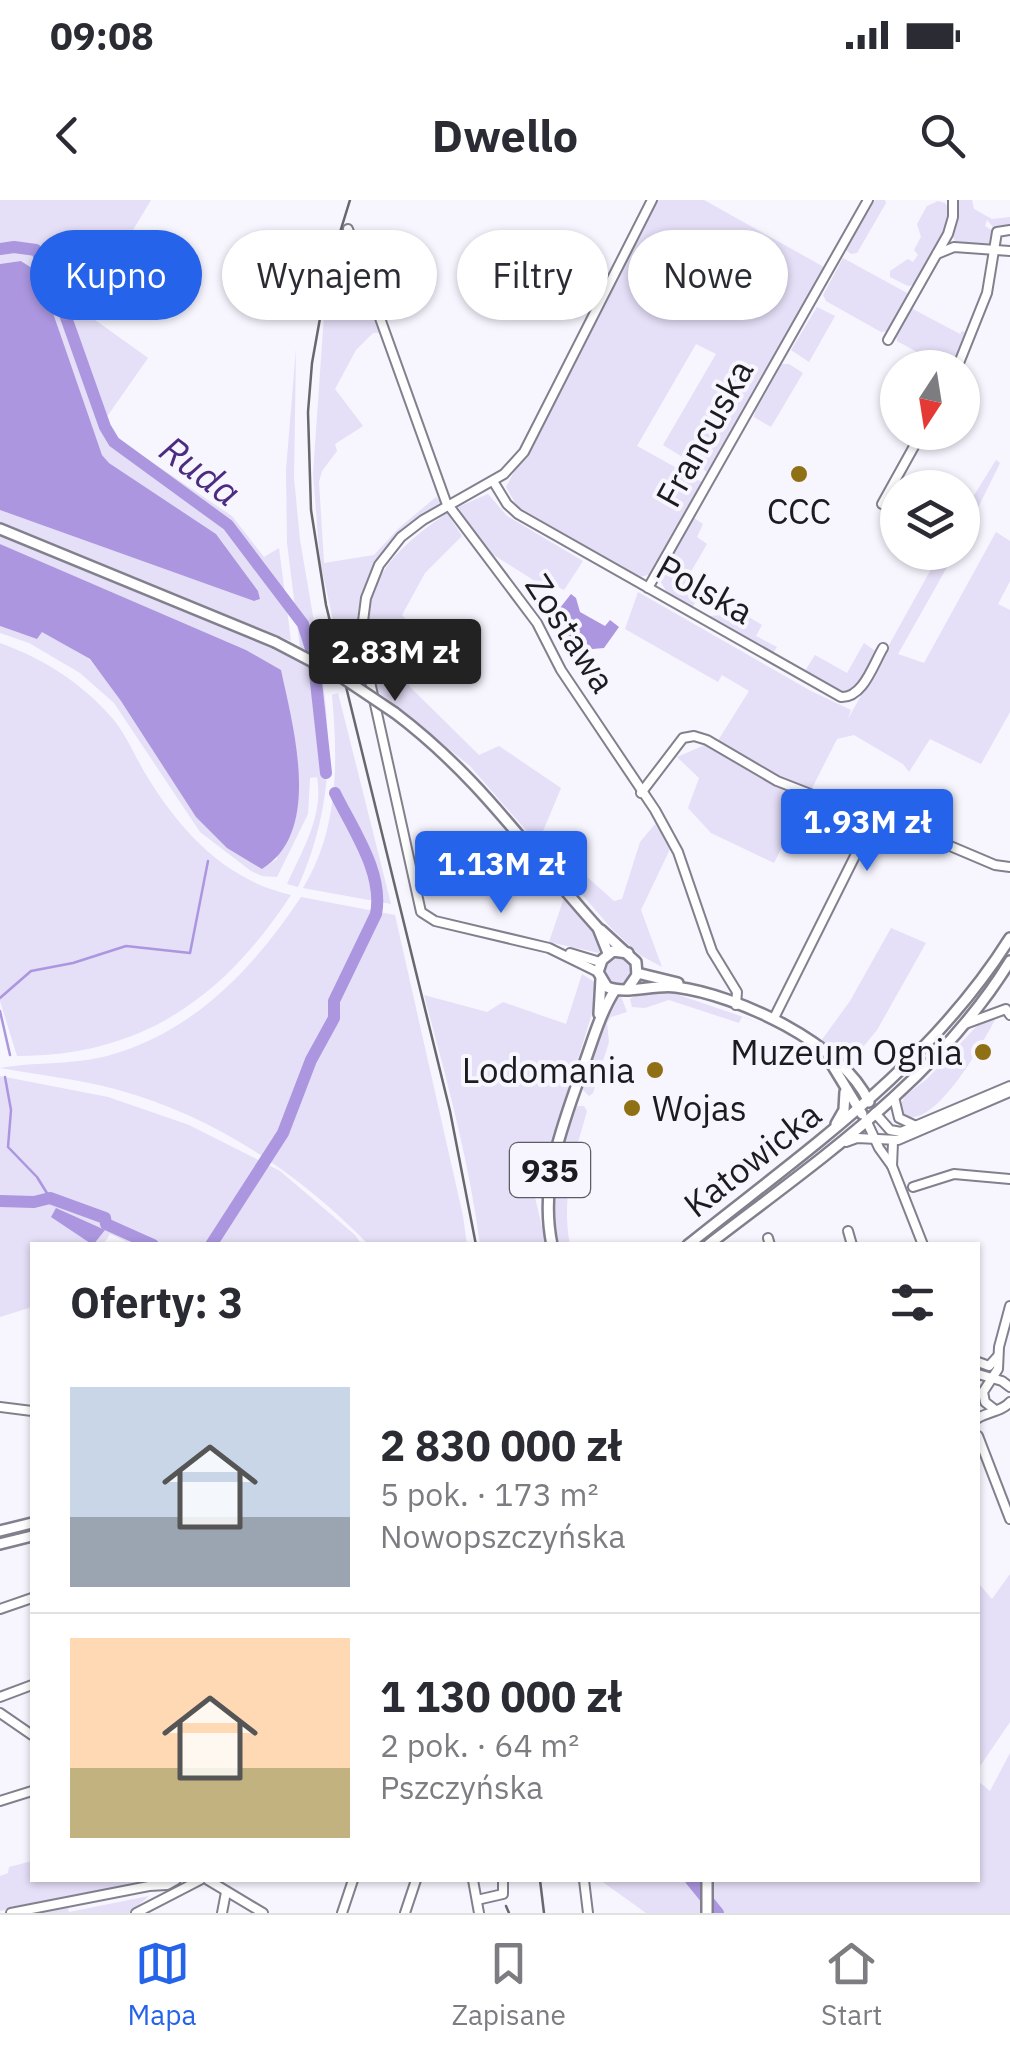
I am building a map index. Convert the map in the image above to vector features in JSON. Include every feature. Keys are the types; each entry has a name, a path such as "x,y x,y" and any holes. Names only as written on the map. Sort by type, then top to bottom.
{"main road":[{"name":"935","path":"0,529 275,642 330,670 396,712 480,787 598,928 636,962 638,973"},
{"name":"935","path":"594,1036 602,967 598,928"},
{"name":"Katowicka","path":"692,1242 896,1077 955,1015 1010,938"},
{"path":"628,954 618,951 602,967 615,990 658,986 695,991"},
{"name":"Katowicka","path":"712,1242 894,1097 964,1024 1010,961"},
{"path":"628,988 638,973 678,982 774,1018 806,1036 858,1083 868,1101 870,1117"},
{"name":"935","path":"552,1242 548,1207 553,1154 594,1036 615,990"},
{"path":"828,1056 858,1109 870,1117"},
{"path":"858,1083 875,1085 896,1077"},
{"path":"830,1131 846,1105 842,1080"},
{"path":"0,1531 30,1524"},
{"path":"0,1544 30,1536"},
{"path":"707,1883 707,1911"}],"street":[{"path":"602,967 560,952 435,921 423,914 367,668 362,622 370,584 387,553 413,527 515,464 530,442 652,200"},
{"name":"Francuska","path":"648,588 868,200"},
{"path":"888,340 948,234 954,216 952,200"},
{"name":"Zostawa","path":"348,228 448,505 537,623 562,670 655,810 678,852 712,951 737,992 736,1005"},
{"path":"964,350 987,293 998,232 1010,230"},
{"path":"948,234 954,247"},
{"path":"936,255 954,247 1010,251"},
{"name":"Polska","path":"493,481 506,504 518,514 844,698 858,691 882,648"},
{"path":"641,793 683,738 694,736 777,782 877,820"},
{"path":"774,1018 871,824 877,820 884,818 1010,868"},
{"path":"964,1024 1008,1012"},
{"path":"870,1117 892,1131 916,1126 1010,1089"},
{"path":"831,1148 857,1138 893,1142 1010,1089"},
{"path":"894,1097 899,1118 916,1126"},
{"path":"870,1117 875,1140 892,1166 922,1242"},
{"path":"892,1166 893,1142"},
{"path":"913,1187 954,1174 1010,1179"},
{"path":"848,1231 851,1242"},
{"path":"994,1409 982,1393 998,1368 1010,1306"},
{"path":"980,1363 989,1366 998,1356"},
{"path":"980,1375 1009,1385"},
{"path":"980,1417 1010,1403"},
{"path":"0,1407 30,1411"},
{"path":"980,1441 1010,1519"},
{"path":"0,1609 30,1599"},
{"path":"0,1697 30,1686"},
{"path":"0,1713 30,1735"},
{"path":"0,1801 30,1792"},
{"path":"205,1882 263,1913"},
{"path":"342,1913 352,1882"},
{"path":"405,1913 415,1882"},
{"path":"474,1882 480,1913"},
{"path":"477,1900 503,1894 503,1882"},
{"path":"584,1882 588,1913"},
{"path":"12,1913 149,1886 172,1886"},
{"path":"136,1913 172,1886"},
{"path":"222,1913 226,1892"}],"shaded area":[{"path":"0,200 151,200 133,230 30,230 30,267 22,261 0,264"},
{"path":"657,200 704,200 758,230 641,230"},
{"path":"875,200 886,203 857,253 851,254 846,250"},
{"path":"957,200 972,200 974,209 992,219 1010,217 1010,226 993,227 987,220 985,226 993,231 990,245 955,241"},
{"path":"938,201 945,203 950,212 948,224 914,285 908,286 890,277 890,271 908,259 913,262 918,255 914,250 921,237 917,224 927,206"},
{"path":"788,247 824,267 707,472 663,445 716,354 696,344 637,446 702,482 652,574 640,577 517,506 506,487 594,320 608,320 608,293 628,255 628,320 788,320"},
{"path":"843,258 907,293 908,298 889,331 881,332 826,301 823,295"},
{"path":"21,261 30,267 30,320 55,320 102,455 216,534 260,599 254,601 0,510 0,264"},
{"path":"817,307 835,316 809,362 791,350"},
{"path":"911,308 960,334 968,333 961,350 913,350 897,341 896,333"},
{"path":"51,320 95,320 148,358 106,418 116,438 232,516 264,557 279,548 291,641 0,523 0,510 254,601 260,599 216,534 102,455"},
{"path":"324,320 376,320 379,333 373,333 356,350 335,389 363,426 335,444 337,451 322,471 319,482 324,563 374,555 436,497 441,502 403,529 387,546 367,581 360,619 365,683 344,670 320,561 313,474"},
{"path":"296,349 294,478 320,657 300,647 287,543 286,470"},
{"path":"782,364 803,373 771,427 754,417"},
{"path":"996,460 1000,463 980,504 980,486"},
{"path":"488,494 507,516 583,561 564,590 544,580 538,583 484,549 458,507"},
{"path":"447,513 462,536 425,573 402,615 433,651 413,676 398,671 374,672 367,617 376,584 407,544"},
{"path":"694,518 703,524 697,537 707,544 685,582 701,592 692,608 668,594 659,579"},
{"path":"996,532 1010,541 1010,581 998,604 1010,610 1010,712 981,764 930,739 909,772 903,764 854,735 837,739 774,863 711,833 688,808 699,778 677,757 719,739 749,691 722,675 718,682 625,629 638,592 851,710 848,719 931,570 945,570 898,654 924,663 975,570 980,570 980,561"},
{"path":"0,534 277,649 321,672 327,728 326,781 317,834 298,887 287,884 315,818 317,777 310,778 308,814 277,877 251,871 200,832 114,703 80,673 29,643 0,633 0,626 37,639 42,631 89,659 262,869 277,859 281,670 246,650 0,544"},
{"path":"0,544 246,650 281,670 296,748 298,805 281,852 262,869 227,848 196,817 90,659 42,632 37,639 0,626"},
{"path":"571,594 580,612 605,626 610,620 619,627 604,648 569,651 552,618"},
{"path":"744,614 762,625 756,636 777,647 773,653 707,616"},
{"path":"0,643 61,673 101,706 123,733 161,798 208,852 246,878 291,895 238,963 208,991 176,1014 104,1045 17,1056 0,1001"},
{"path":"864,643 875,651 855,689 844,693 805,671 815,655 847,673"},
{"path":"401,677 479,755 499,746 561,788 541,836 614,901 622,899 640,842 655,824 671,847 641,910 662,967 640,955 612,929 470,766 377,691 377,679"},
{"path":"338,693 391,904 303,888 324,843 330,819 335,769 332,695"},
{"path":"565,895 602,944 599,953 549,942"},
{"path":"301,897 395,915 467,1242 366,1242 284,1171 186,1114 115,1089 0,1068 94,1059 167,1031 219,994 283,923"},
{"path":"891,928 926,943 877,1030 849,1064 821,1041 850,1001"},
{"path":"618,955 632,964 633,970 624,984 618,985 604,976 603,970 612,956"},
{"path":"582,974 596,983 594,1007 535,1197 545,1242 480,1242 463,1150 424,995 487,1012 503,1002 566,1024"},
{"path":"643,991 670,992 761,1023 742,1017 739,1023 669,1000 645,1008 632,1007 630,999"},
{"path":"620,994 627,1012 611,1017 607,1023 609,1042 589,1096 582,1089 614,999"},
{"path":"996,1018 970,1063 944,1097 917,1117 904,1116 900,1106 905,1096 928,1078 975,1028"},
{"path":"0,1076 108,1097 189,1125 280,1171 360,1242 127,1242 110,1234 105,1242 30,1242 30,1308 0,1317"},
{"path":"584,1106 587,1111 568,1194 570,1242 558,1242 557,1176 574,1110"},
{"path":"56,1208 105,1230 95,1242 88,1242 51,1217"},
{"path":"1010,1574 1010,1722 980,1766 980,1585 992,1599"},
{"path":"1010,1753 1010,1913 723,1913 713,1899 713,1882 980,1882 980,1783 990,1791"},
{"path":"30,1862 30,1882 142,1882 0,1911 0,1876 8,1873 9,1867"},
{"path":"603,1882 702,1882 702,1913 646,1913"},
{"path":"149,1896 129,1913 40,1913 68,1908 69,1912"}],"waterway":[{"name":"Ruda","path":"0,249 36,250 51,275 105,427 114,442 228,525 303,624 313,655 326,773"},
{"name":"Ruda","path":"213,1242 283,1133 311,1060 334,1018 334,1001 376,914 376,883 371,867 335,793"},
{"path":"0,998 31,971 126,946 190,953 208,861"},
{"path":"0,1011 10,1055"},
{"path":"5,1077 11,1110 8,1147 37,1177 50,1198"},
{"path":"0,1201 34,1202 50,1198 105,1218 106,1224 146,1242"},
{"name":"Ruda","path":"693,1882 718,1913"}],"railway":[{"path":"350,200 329,268 312,363 308,412 311,510 326,605 450,1111 475,1242"},
{"path":"540,1882 544,1913"},
{"path":"506,1906 509,1913"}],"place":[{"name":"CCC","path":"799,474"},
{"name":"Muzeum Ognia","path":"983,1052"},
{"name":"Lodomania","path":"655,1070"},
{"name":"Wojas","path":"632,1108"}]}
